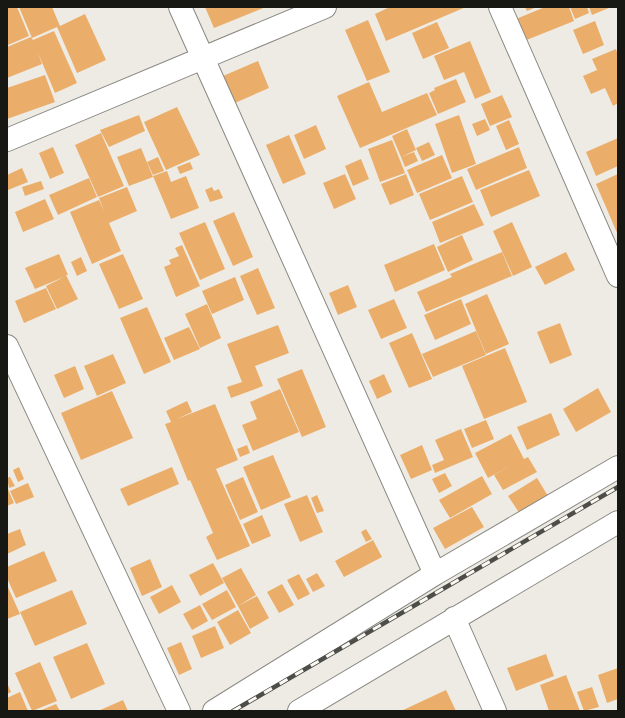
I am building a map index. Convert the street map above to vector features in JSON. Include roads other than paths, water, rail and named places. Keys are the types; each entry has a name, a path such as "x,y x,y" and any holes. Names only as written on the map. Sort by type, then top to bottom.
{"street":[{"path":"180,7 435,574"},
{"path":"7,140 325,7"},
{"path":"500,7 618,276"},
{"path":"7,346 179,711"},
{"path":"214,711 435,574 618,467"},
{"path":"299,711 618,522"},
{"path":"454,618 495,711"}],"railway":[{"path":"233,711 618,487"}]}
